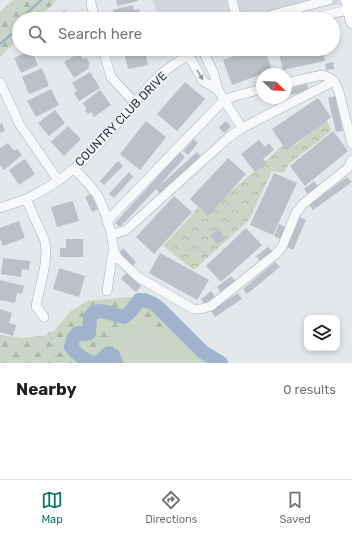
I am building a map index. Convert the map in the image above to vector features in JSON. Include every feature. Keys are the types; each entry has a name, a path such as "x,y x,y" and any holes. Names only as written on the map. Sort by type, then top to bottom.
{"main road":[{"path":"349,6 352,22"}],"street":[{"path":"232,0 235,12"},
{"path":"299,12 329,0"},
{"path":"91,3 93,12"},
{"path":"331,12 349,6"},
{"path":"105,56 111,77 135,103"},
{"name":"COUNTRY CLUB DRIVE","path":"0,208 26,198 43,189 74,168 91,153 161,75 186,56"},
{"path":"188,56 203,81 218,90"},
{"path":"205,56 214,74 218,90 242,128"},
{"path":"292,82 322,75 328,77 334,82 339,92 352,144"},
{"path":"0,82 20,125 58,180"},
{"path":"111,235 126,230 228,138 242,128 334,82"},
{"path":"107,221 224,100 256,91"},
{"path":"74,168 98,196 104,210 114,252 118,258 138,278 193,309 200,309 211,306 279,250 282,247 296,213 303,204 348,168 352,160"},
{"path":"26,198 45,241 45,265 36,306 44,317"},
{"path":"107,291 114,252"}],"path":[{"path":"48,332 53,342 57,361 59,363"}],"shaded area":[{"path":"153,0 339,0 340,4 291,12 157,12"}],"green space":[{"path":"13,0 57,0 45,12 12,12 12,45 0,57 0,12"},
{"path":"327,120 331,131 289,164 284,173 272,171 249,220 194,270 163,246 198,207 204,213 249,176 282,146 295,145"},
{"path":"146,293 180,321 207,363 0,363 0,335 22,338 44,336 54,331 71,311 88,301 131,297"},
{"path":"146,293 180,321 175,331 161,331 146,317 114,333 109,341 117,353 121,363 0,363 0,335 22,338 44,336 54,331 71,311 88,301 131,297"}],"building":[{"path":"116,0 138,0 138,1 118,6"},
{"path":"133,5 134,10 139,9 140,12 113,12 113,10"},
{"path":"18,56 34,56 38,65 21,73 14,58"},
{"path":"74,56 81,56 83,59 86,57 90,64 88,66 89,68 74,78 64,62"},
{"path":"125,56 146,56 148,65 128,69"},
{"path":"234,56 267,56 271,68 256,68 256,76 232,85 223,60"},
{"path":"280,56 324,56 325,61 292,68 283,68"},
{"path":"333,62 334,69 326,70 325,64"},
{"path":"42,68 49,86 29,94 22,77"},
{"path":"90,72 100,88 79,101 74,93 77,91 72,83"},
{"path":"185,82 205,99 177,131 157,114"},
{"path":"307,84 309,91 292,95 292,88"},
{"path":"51,89 59,105 36,117 27,101"},
{"path":"100,90 111,105 94,117 91,112 88,114 83,103"},
{"path":"335,96 343,131 336,132 328,98"},
{"path":"318,98 331,117 286,150 272,129"},
{"path":"55,110 65,123 49,136 38,123"},
{"path":"146,121 166,137 140,170 120,154"},
{"path":"226,121 231,127 224,133 219,127"},
{"path":"2,123 5,131 0,133 0,124"},
{"path":"68,126 81,139 64,156 51,142"},
{"path":"333,131 348,151 305,186 290,166"},
{"path":"194,139 198,143 188,155 183,151"},
{"path":"259,140 265,147 269,143 274,150 263,159 267,163 255,172 241,154"},
{"path":"8,143 14,151 17,149 22,155 4,170 0,165 0,148"},
{"path":"180,152 185,157 158,187 197,152 201,157 161,194 156,189 120,227 115,223"},
{"path":"228,158 246,174 208,216 190,199"},
{"path":"25,159 35,174 19,185 9,170"},
{"path":"118,161 123,166 104,185 100,181"},
{"path":"129,172 133,177 114,198 109,194"},
{"path":"274,173 297,183 273,235 250,225"},
{"path":"347,177 352,182 313,210 309,205"},
{"path":"314,181 318,187 308,194 304,189"},
{"path":"91,194 98,209 92,212 85,197"},
{"path":"174,196 192,212 154,254 136,237"},
{"path":"73,201 79,221 57,227 51,207"},
{"path":"300,217 306,220 293,250 287,247"},
{"path":"19,221 25,238 3,246 0,238 0,228"},
{"path":"279,224 285,227 280,239 274,236"},
{"path":"246,228 262,245 221,282 206,266"},
{"path":"219,229 225,239 217,244 210,235"},
{"path":"66,239 83,239 83,257 60,257 60,248 66,248"},
{"path":"268,247 272,251 260,261 256,256"},
{"path":"123,248 136,262 132,266 119,253"},
{"path":"160,253 209,280 197,300 149,273"},
{"path":"3,258 30,261 29,270 22,269 21,277 1,274"},
{"path":"275,262 280,267 247,294 243,289"},
{"path":"59,268 85,276 79,297 53,289"},
{"path":"126,273 141,286 136,292 121,279"},
{"path":"231,276 236,282 221,293 217,287"},
{"path":"0,280 24,286 22,294 17,293 15,303 0,300"},
{"path":"211,291 215,296 205,304 201,299"},
{"path":"238,293 242,299 215,317 211,311"},
{"path":"0,309 12,313 9,323 16,325 13,336 0,332"}],"waterway":[{"path":"28,12 41,0"},
{"path":"0,44 12,34"},
{"path":"95,363 85,359 73,350 71,347 73,339 78,333 89,333 90,317 94,312 102,311 124,317 131,311 139,300 148,301 157,307 203,352 221,363"},
{"path":"98,363 109,353 113,355 116,363"}]}
